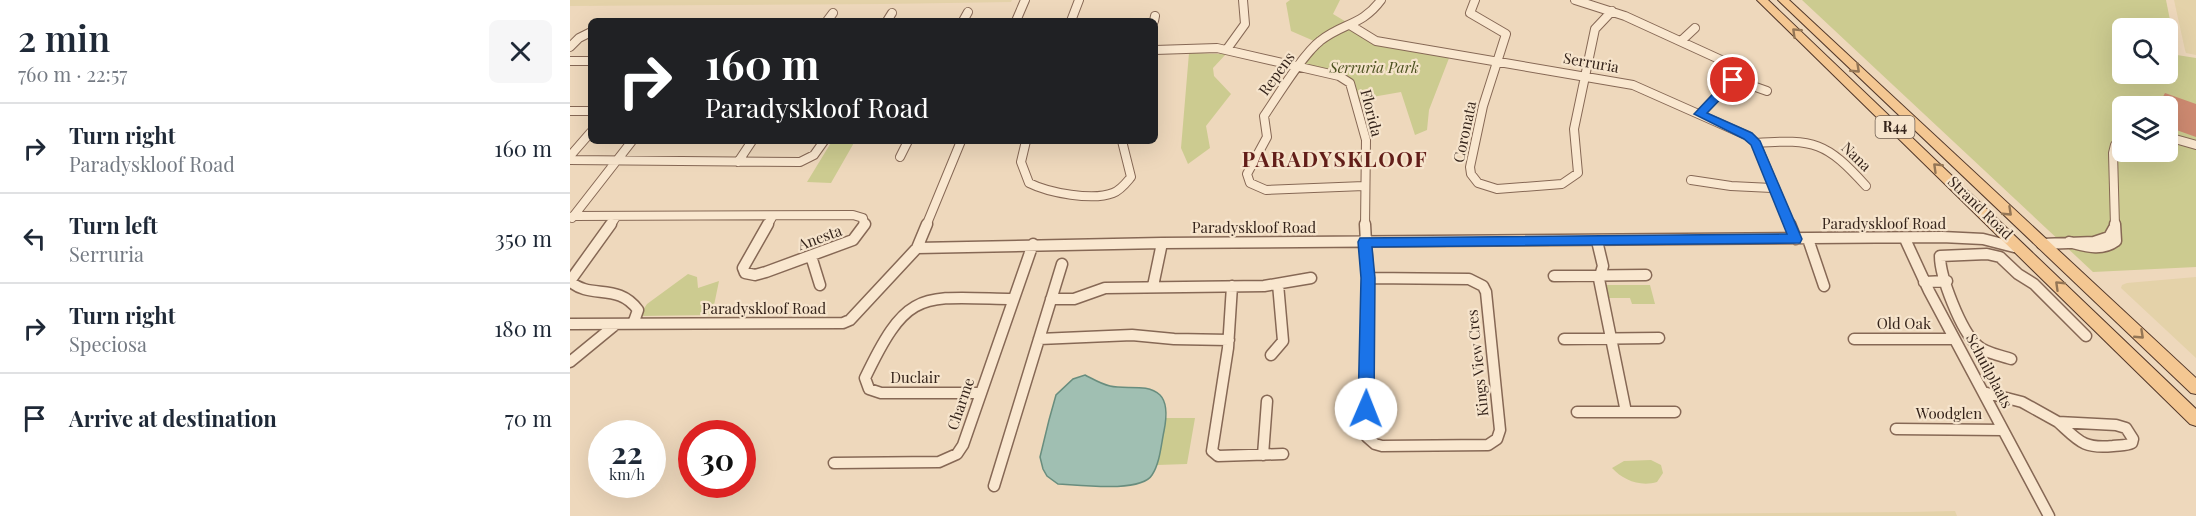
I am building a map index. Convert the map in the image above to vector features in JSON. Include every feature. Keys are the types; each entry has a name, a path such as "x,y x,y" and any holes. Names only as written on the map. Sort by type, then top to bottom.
{"main road":[{"name":"Strand Road","path":"1762,0 1992,219 2196,418"},
{"name":"Strand Road","path":"1783,0 2196,388"},
{"path":"2007,234 2042,244"},
{"path":"2036,264 2036,248 2042,244"}],"street":[{"path":"1017,18 1025,0"},
{"path":"1072,18 1079,0"},
{"path":"1227,50 1245,24 1243,0"},
{"path":"1350,25 1371,14 1381,0"},
{"path":"1475,0 1470,13 1506,34 1497,61"},
{"path":"1575,0 1612,11 1728,61 1735,68 1733,80 1700,114"},
{"path":"1586,76 1595,29 1612,11"},
{"path":"965,18 968,12"},
{"path":"829,18 832,13"},
{"path":"889,18 892,13"},
{"name":"Serruria","path":"1350,25 1376,41 1632,85 1748,136 1756,144"},
{"name":"Repens","path":"1350,25 1319,42 1298,67 1264,116 1267,137 1247,174 1249,182 1258,189 1266,190 1364,186"},
{"path":"1682,41 1695,28"},
{"path":"570,47 579,38 588,34"},
{"name":"Florida","path":"1158,50 1202,47 1227,50 1339,76 1350,83 1366,140 1365,242"},
{"path":"570,61 588,61"},
{"name":"Coronata","path":"1497,61 1476,134 1470,167 1473,178 1490,188 1562,184 1578,172 1574,129 1586,76"},
{"path":"1733,80 1767,91"},
{"path":"570,111 588,111"},
{"path":"570,158 588,136"},
{"name":"Nana","path":"1756,144 1804,140 1820,145 1838,155 1866,186"},
{"path":"2178,140 2196,144"},
{"path":"571,218 630,144"},
{"path":"738,162 750,144"},
{"path":"570,158 615,162 800,162 814,155 822,144"},
{"path":"900,157 906,144"},
{"path":"917,248 961,144"},
{"path":"1025,144 1021,162 1029,183 1044,190 1104,195 1120,188 1131,177 1123,144"},
{"path":"1756,144 1796,239"},
{"path":"2042,244 2069,242 2098,248 2110,246 2117,239 2114,228 2113,162"},
{"path":"1691,180 1731,186 1773,188"},
{"name":"Anesta","path":"571,218 853,215 866,221 864,228 853,240 755,275 745,273 743,267 773,216"},
{"path":"616,217 570,281 576,287 615,292 632,302 638,310 633,324"},
{"path":"1970,239 1988,234 1992,219"},
{"path":"1808,239 1824,286"},
{"name":"Schuilplaats","path":"1905,239 1924,282 2049,516"},
{"name":"Paradyskloof Road","path":"570,324 843,323 856,316 917,248 1033,244 1970,239 2006,243 2024,251"},
{"path":"1597,241 1603,266 1600,276 1626,412"},
{"name":"Kings View Cres","path":"1365,242 1368,278 1367,437 1375,444 1382,446 1488,445 1494,443 1499,438 1500,430 1486,292 1483,286 1469,279 1368,278"},
{"path":"1153,286 1162,243"},
{"name":"Charme","path":"834,463 939,462 957,454 963,445 1033,244"},
{"path":"2011,359 1980,348 1972,341 1950,299 1947,281 1938,259 1943,254 1994,255 2034,284 2086,336"},
{"path":"811,256 820,285"},
{"path":"994,486 1062,264"},
{"path":"1554,276 1646,275"},
{"path":"1051,299 1074,299 1105,288 1278,284 1311,278"},
{"path":"1924,282 1947,281"},
{"path":"1271,355 1283,341 1278,284"},
{"path":"1232,286 1228,340 1212,452 1218,456 1282,454"},
{"name":"Duclair","path":"981,393 881,393 869,389 865,378 886,337 917,304 937,298 1012,299"},
{"path":"570,362 615,325"},
{"path":"1039,339 1132,335 1228,340"},
{"path":"1564,339 1659,339"},
{"name":"Old Oak","path":"1854,339 1954,339"},
{"path":"1983,392 2017,400 2058,422 2076,441 2090,446 2132,443 2133,439 2126,428 2116,425 2058,422"},
{"path":"1263,455 1267,401"},
{"path":"1577,412 1675,412"},
{"name":"Woodglen","path":"1896,429 2003,430"}],"shaded area":[{"path":"570,0 1012,0 1011,2 884,4 570,6"},
{"path":"2174,0 2196,0 2196,55 2186,53"},
{"path":"2196,277 2196,358 2121,288 2127,283"},
{"path":"1085,375 1110,386 1149,389 1163,398 1166,417 1160,454 1155,470 1146,481 1123,486 1094,486 1058,484 1047,476 1040,457 1056,395 1073,379"},
{"path":"1955,511 1957,516 1415,516 1909,512"}],"green space":[{"path":"1290,0 1340,0 1333,14 1348,23 1314,41 1291,31 1286,3"},
{"path":"1802,0 2166,0 2170,18 2112,18 2112,84 2178,84 2178,55 2196,58 2196,267 2093,272"},
{"name":"Serruria Park","path":"1350,25 1370,38 1451,53 1429,110 1427,130 1415,135 1401,92 1355,100 1350,83 1298,67 1316,44"},
{"path":"1189,53 1226,54 1213,68 1214,76 1231,94 1206,126 1210,148 1188,164 1181,148"},
{"path":"830,144 853,144 831,183 807,182"},
{"path":"688,274 697,277 698,288 719,281 712,315 639,316 647,304"},
{"path":"1606,285 1650,285 1655,304 1632,304 1630,298 1609,298"},
{"path":"1166,418 1195,418 1187,464 1157,465"},
{"path":"1651,460 1661,465 1663,473 1657,482 1638,483 1621,476 1612,468 1624,461"}],"building":[{"path":"2178,98 2196,104 2196,137 2178,131"}],"district":[{"name":"PARADYSKLOOF","path":"1335,160"}],"route":[{"path":"1366,409 1368,266 1365,242 1796,239 1756,144 1748,136 1700,114 1733,80"}]}
